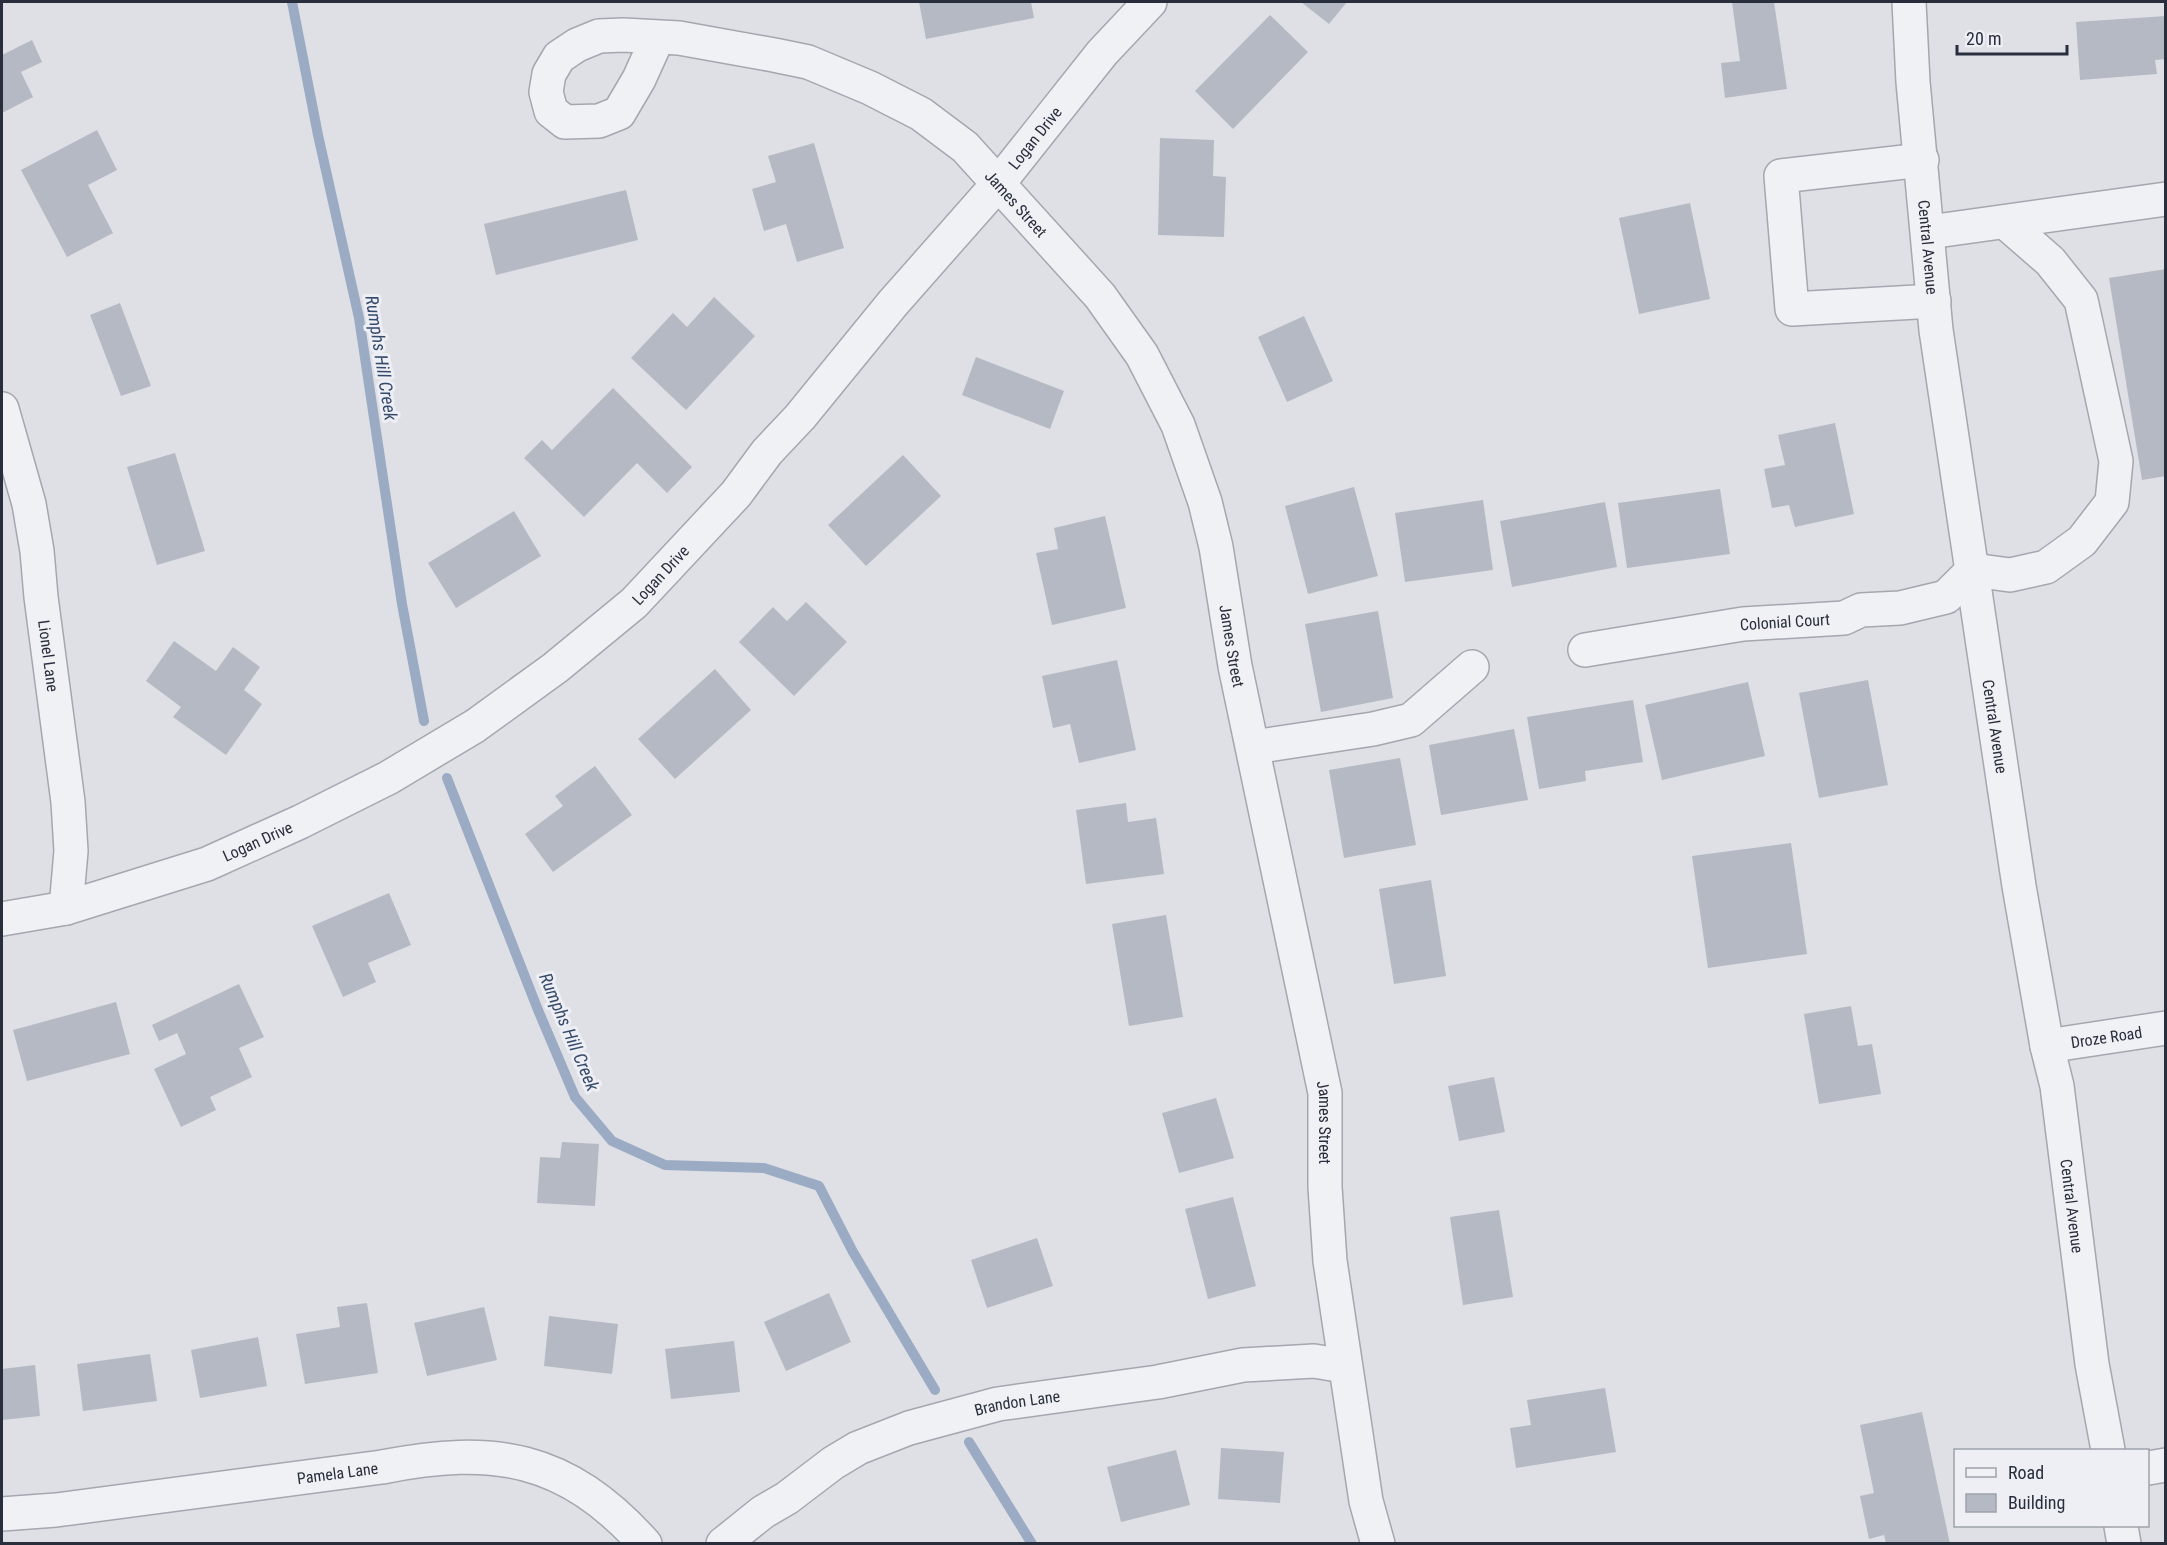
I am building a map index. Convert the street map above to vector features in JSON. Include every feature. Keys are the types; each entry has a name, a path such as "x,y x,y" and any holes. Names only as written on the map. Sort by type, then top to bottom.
{"street":[{"name":"Logan Drive","path":"2,919 66,908 207,864 300,822 388,778 465,732 555,668 634,603 736,494 767,452 800,417 893,303 998,184 1051,115 1150,2"},
{"name":"Central Avenue","path":"1909,2 1913,82 1934,301 1958,491 1973,570 2019,886 2047,1046 2057,1086 2092,1364 2108,1449"},
{"name":"James Street","path":"658,37 679,38 808,62 870,88 921,114 964,147 1100,296 1142,355 1178,425 1205,502 1216,547 1235,666 1325,1093 1325,1187 1329,1251 1344,1366 1366,1501 1378,1544"},
{"path":"1922,160 1781,176 1792,309 1934,301"},
{"path":"1929,232 2166,199"},
{"path":"1973,570 2010,575 2046,567 2082,541 2112,502 2116,461 2081,300 2050,261 2005,222"},
{"name":"Lionel Lane","path":"2,408 29,504 37,551 40,597 68,801 71,851 66,908"},
{"name":"Colonial Court","path":"1585,650 1743,624 1844,618 1861,610 1900,608 1946,597 1973,570"},
{"path":"1253,747 1373,729 1411,720 1472,667"},
{"name":"Droze Road","path":"2047,1046 2166,1028"},
{"name":"Brandon Lane","path":"723,1544 833,1463 858,1448 909,1428 998,1404 1158,1382 1243,1365 1314,1361 1344,1366"},
{"name":"Pamela Lane","path":"2,1514 79,1507 382,1467 422,1459 460,1456 499,1458 534,1465 565,1478 593,1496 645,1544"},
{"path":"2149,1468 2166,1465"},
{"path":"2121,1527 2124,1544"}],"building":[{"path":"919,2 1031,2 1034,18 926,39"},
{"path":"1301,2 1347,2 1329,24"},
{"path":"1732,2 1774,2 1787,89 1725,98 1721,63 1740,61"},
{"path":"1270,15 1308,52 1233,129 1195,91"},
{"path":"2166,16 2166,59 2155,60 2157,74 2080,80 2076,22"},
{"path":"32,40 42,62 21,72 33,97 2,113 2,55"},
{"path":"97,130 117,170 88,185 113,233 67,257 21,170"},
{"path":"1160,138 1214,140 1213,176 1226,177 1224,237 1158,235"},
{"path":"814,143 844,248 797,262 786,224 764,231 752,189 776,182 768,156"},
{"path":"626,190 638,240 496,275 484,224"},
{"path":"1690,203 1710,299 1639,314 1619,218"},
{"path":"2166,269 2166,476 2142,480 2109,278"},
{"path":"714,297 755,336 686,410 631,358 673,313 687,327"},
{"path":"120,303 151,386 121,396 90,315"},
{"path":"1304,316 1333,381 1287,402 1258,337"},
{"path":"976,357 1064,391 1050,429 962,395"},
{"path":"613,388 692,467 667,493 637,463 584,517 524,458 542,440 552,450"},
{"path":"1835,423 1854,514 1795,527 1789,505 1772,508 1764,469 1785,465 1778,435"},
{"path":"175,453 205,551 157,565 127,467"},
{"path":"903,455 941,496 866,566 828,525"},
{"path":"1354,487 1378,576 1308,594 1285,506"},
{"path":"1720,489 1730,554 1627,568 1618,503"},
{"path":"1483,500 1493,570 1405,582 1395,513"},
{"path":"1605,502 1617,567 1512,587 1500,521"},
{"path":"514,511 541,556 456,608 428,563"},
{"path":"1105,516 1126,608 1052,625 1036,553 1058,549 1054,528"},
{"path":"806,602 847,642 794,696 739,642 773,607 787,621"},
{"path":"1378,611 1393,698 1321,712 1305,624"},
{"path":"174,641 216,671 233,647 260,667 244,690 262,704 226,755 173,717 181,707 146,681"},
{"path":"1117,660 1136,750 1079,763 1070,724 1053,728 1042,676"},
{"path":"715,669 751,710 675,779 638,739"},
{"path":"1868,680 1888,785 1819,798 1799,693"},
{"path":"1748,682 1765,756 1662,780 1645,705"},
{"path":"1633,700 1643,762 1585,771 1586,781 1539,789 1527,717"},
{"path":"1514,729 1528,800 1441,815 1429,745"},
{"path":"1400,758 1416,845 1344,858 1329,770"},
{"path":"595,766 632,815 553,872 525,834 563,806 555,796"},
{"path":"1126,803 1128,822 1156,818 1164,874 1086,884 1076,810"},
{"path":"1791,843 1807,954 1708,968 1692,856"},
{"path":"1431,880 1446,976 1394,984 1379,889"},
{"path":"389,893 411,945 368,963 376,982 343,997 312,926"},
{"path":"1166,915 1183,1017 1129,1026 1112,924"},
{"path":"239,984 264,1037 239,1048 252,1077 210,1097 216,1110 181,1127 154,1069 186,1054 177,1033 159,1041 152,1025"},
{"path":"116,1002 130,1054 27,1081 13,1030"},
{"path":"1851,1006 1858,1046 1872,1044 1881,1094 1819,1104 1804,1014"},
{"path":"1494,1077 1505,1132 1459,1141 1448,1086"},
{"path":"1216,1098 1234,1158 1179,1173 1162,1113"},
{"path":"562,1142 599,1144 595,1206 537,1203 540,1157 560,1158"},
{"path":"1233,1197 1256,1286 1208,1299 1185,1209"},
{"path":"1499,1210 1513,1297 1463,1305 1450,1217"},
{"path":"1037,1238 1053,1286 987,1308 971,1260"},
{"path":"829,1293 851,1342 786,1371 764,1322"},
{"path":"367,1303 378,1373 305,1384 296,1334 340,1327 337,1307"},
{"path":"484,1307 497,1360 427,1376 414,1323"},
{"path":"549,1316 618,1324 612,1374 544,1366"},
{"path":"258,1337 267,1386 200,1398 191,1350"},
{"path":"734,1341 740,1392 671,1399 665,1349"},
{"path":"150,1354 157,1401 83,1411 77,1364"},
{"path":"35,1365 40,1416 2,1420 2,1369"},
{"path":"1605,1388 1616,1452 1516,1468 1510,1428 1531,1425 1527,1400"},
{"path":"1922,1412 1950,1544 1886,1544 1884,1535 1869,1539 1860,1496 1874,1493 1860,1425"},
{"path":"1221,1448 1284,1452 1280,1503 1218,1499"},
{"path":"1176,1450 1190,1505 1121,1522 1107,1467"}],"waterway":[{"name":"Rumphs Hill Creek","path":"292,2 318,135 359,318 402,604 424,721"},
{"name":"Rumphs Hill Creek","path":"447,778 538,1010 575,1097 612,1141 665,1165 764,1168 819,1186 853,1252 935,1390"},
{"name":"Rumphs Hill Creek","path":"969,1442 1032,1544"}]}
